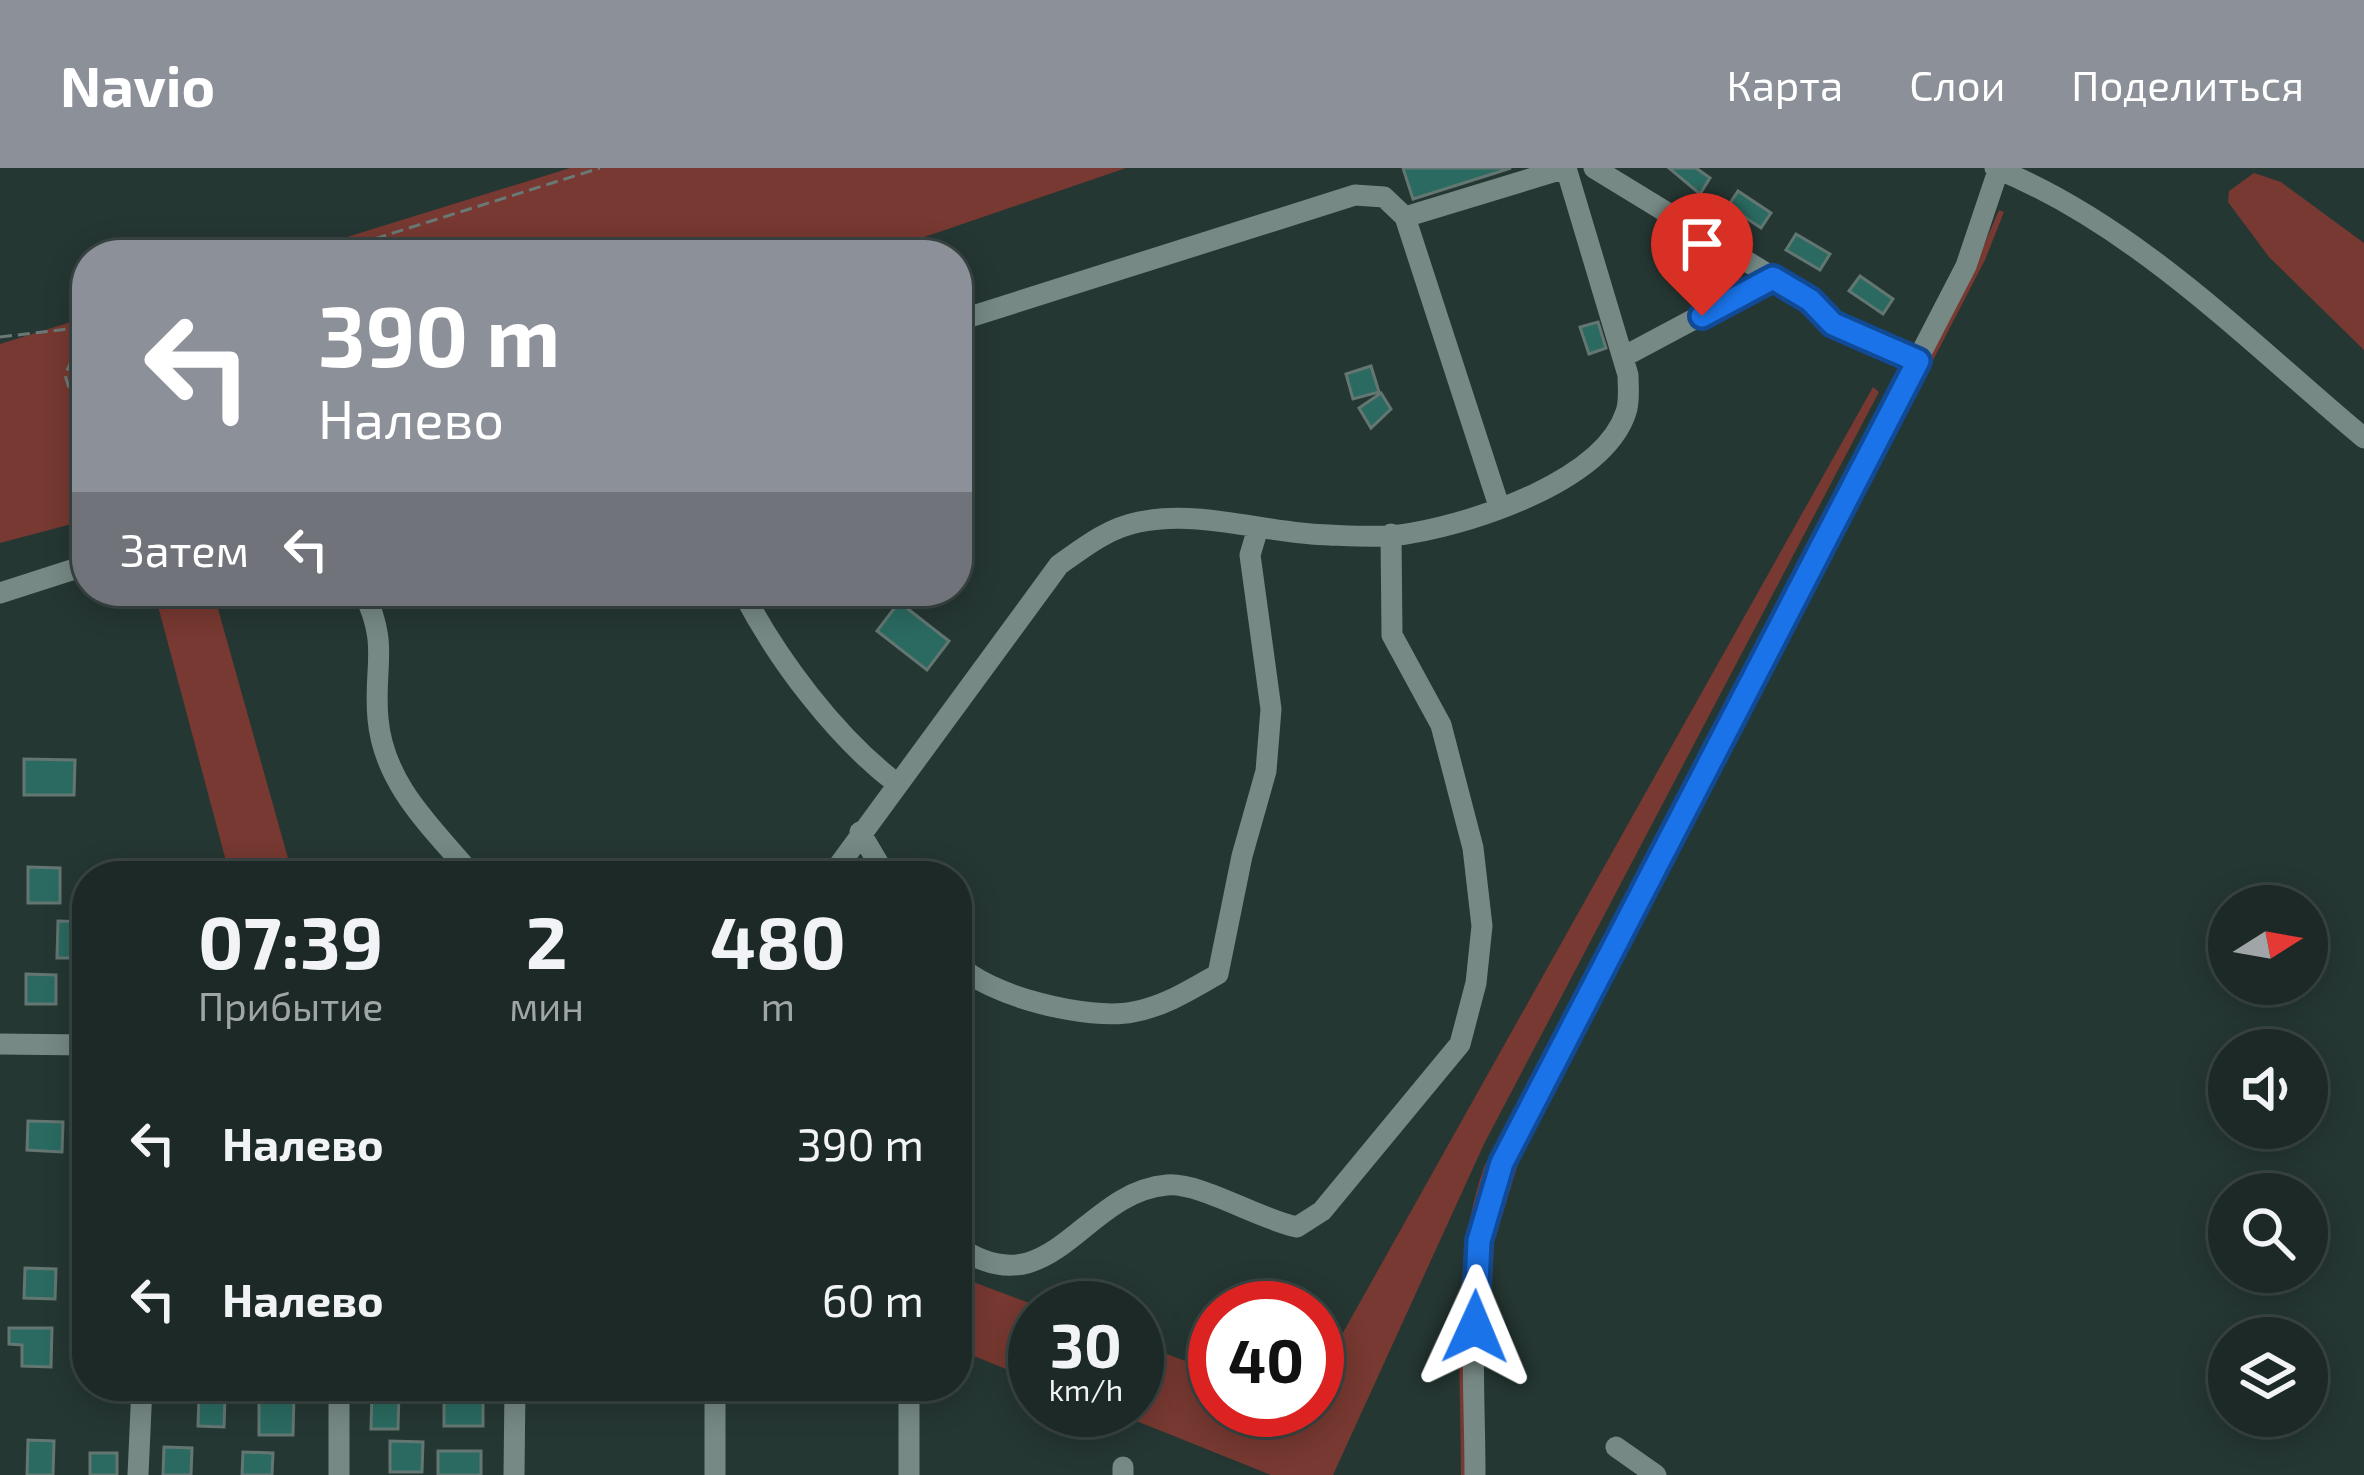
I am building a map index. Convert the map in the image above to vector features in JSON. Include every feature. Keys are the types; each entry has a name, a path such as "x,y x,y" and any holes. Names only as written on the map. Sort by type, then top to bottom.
{"street":[{"path":"841,861 1059,565 1098,537 1138,522 1193,518 1327,536 1411,534 1499,506 1582,470 1610,442 1628,410 1623,357 1566,168 1405,217"},
{"path":"1594,168 1810,300 1833,324 1918,361"},
{"path":"1475,1475 1479,1241 1502,1163 1918,361 1978,239 1998,168 2042,189 2130,244 2364,438"},
{"path":"972,316 1355,195 1384,197 1405,217 1499,506"},
{"path":"1623,357 1773,278"},
{"path":"972,972 1022,1000 1127,1014 1169,1002 1218,974 1241,856 1266,772 1271,709 1250,555 1258,528"},
{"path":"972,1252 1014,1268 1049,1257 1133,1190 1172,1184 1218,1197 1260,1219 1297,1227 1322,1210 1460,1044 1476,983 1483,926 1473,848 1441,725 1392,635 1391,534"},
{"path":"0,593 72,570"},
{"path":"370,606 382,661 378,718 392,780 460,861"},
{"path":"750,606 865,759 896,783"},
{"path":"860,832 877,861"},
{"path":"0,1044 72,1045"},
{"path":"138,1475 141,1401"},
{"path":"339,1401 339,1475"},
{"path":"514,1475 515,1401"},
{"path":"715,1475 716,1401"},
{"path":"909,1401 909,1475"},
{"path":"1616,1447 1657,1475"}],"path":[{"path":"370,240 600,168"},
{"path":"0,337 72,329"},
{"path":"72,360 65,375 72,398"}],"shaded area":[{"path":"570,168 1126,168 916,240 337,240"},
{"path":"2254,173 2281,182 2364,243 2364,350 2269,257 2228,202 2229,191"},
{"path":"1999,210 2004,212 1985,260 1520,1157 1494,1243 1489,1347 1481,1307 1483,1283 1509,1169 1968,282"},
{"path":"72,322 72,524 0,543 0,344"},
{"path":"1897,370 1486,1177 1468,1256 1467,1475 1461,1475 1462,1281 1473,1204 1484,1167"},
{"path":"1873,387 1879,392 1484,1144 1333,1475 1271,1475 1164,1432 1164,1353 1188,1362 1188,1437 1344,1437 1344,1331"},
{"path":"158,606 217,606 289,861 226,861"},
{"path":"972,1282 1008,1295 1008,1370 972,1355"}],"building":[{"path":"1403,168 1511,168 1413,199"},
{"path":"1669,168 1696,168 1710,178 1700,194"},
{"path":"1738,191 1771,213 1761,228 1728,206"},
{"path":"1796,234 1830,254 1820,270 1786,250"},
{"path":"1860,276 1893,299 1883,314 1849,291"},
{"path":"1598,322 1606,348 1589,354 1580,327"},
{"path":"1371,366 1379,392 1353,399 1346,374"},
{"path":"1381,393 1391,409 1371,428 1359,408"},
{"path":"896,606 904,606 949,641 927,670 877,631"},
{"path":"24,759 75,760 74,795 24,795"},
{"path":"28,867 60,868 60,903 28,903"},
{"path":"58,921 72,921 72,958 57,958"},
{"path":"26,974 56,975 56,1004 26,1004"},
{"path":"28,1121 63,1122 62,1152 27,1150"},
{"path":"25,1268 56,1269 55,1299 24,1298"},
{"path":"9,1328 52,1328 51,1367 22,1366 22,1345 9,1344"},
{"path":"199,1401 225,1401 224,1427 198,1426"},
{"path":"259,1401 294,1401 293,1435 259,1435"},
{"path":"372,1401 399,1401 398,1429 371,1429"},
{"path":"444,1401 483,1401 483,1426 444,1426"},
{"path":"28,1440 54,1441 53,1475 27,1475"},
{"path":"390,1441 423,1442 422,1472 390,1472"},
{"path":"164,1447 192,1448 191,1475 163,1475"},
{"path":"438,1451 481,1451 481,1475 438,1475"},
{"path":"243,1452 273,1453 272,1475 242,1475"},
{"path":"90,1453 117,1453 117,1475 90,1475"}],"route":[{"path":"1475,1327 1479,1241 1502,1163 1918,361 1833,324 1810,300 1773,278 1702,316"}]}
